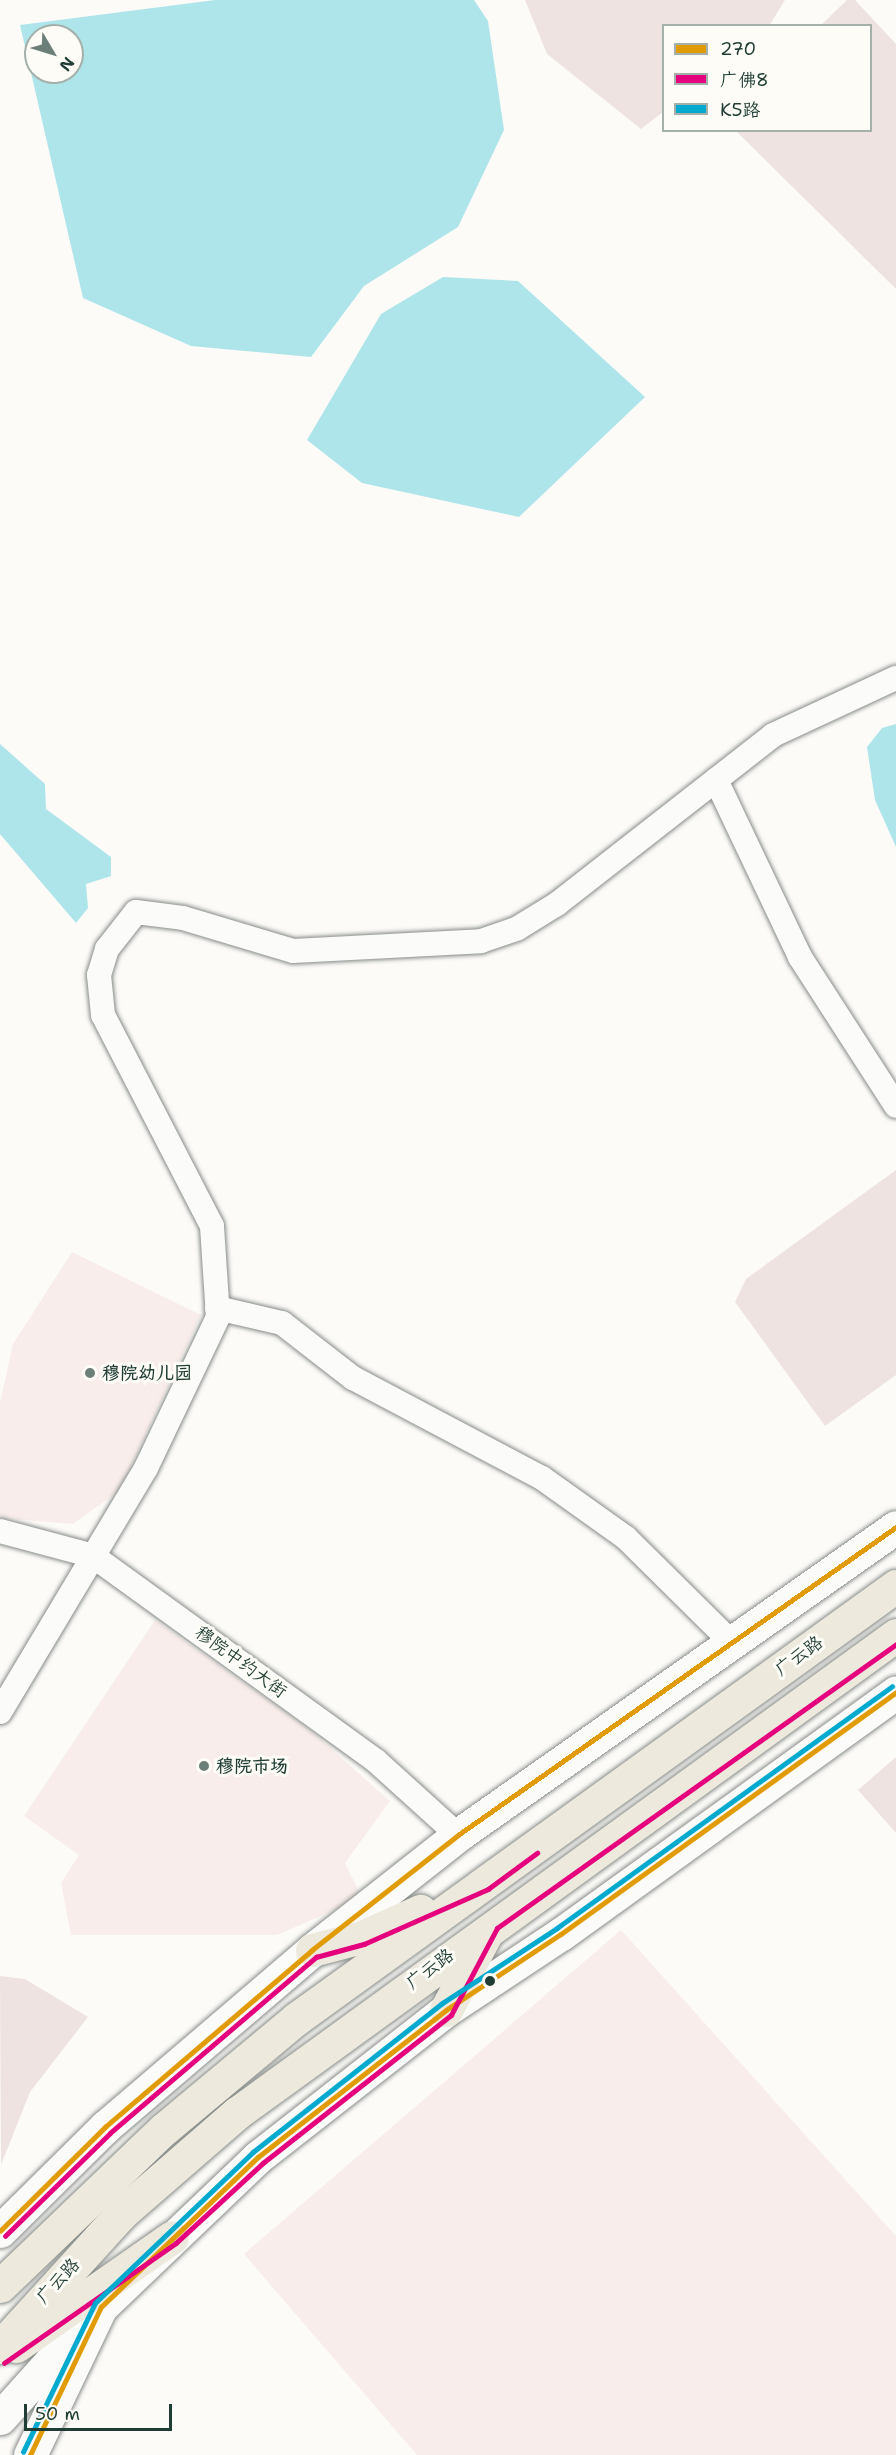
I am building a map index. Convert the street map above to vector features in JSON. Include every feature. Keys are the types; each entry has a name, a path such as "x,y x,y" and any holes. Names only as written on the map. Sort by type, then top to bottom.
{"main road":[{"path":"0,2231 105,2127 312,1950 458,1835 896,1527"},
{"name":"广云路","path":"0,2286 155,2137 296,2019 896,1586"},
{"name":"广云路","path":"0,2347 123,2212 228,2121 491,1923 896,1635"},
{"path":"0,2418 101,2307 258,2157 446,2010 561,1934 896,1692"},
{"path":"312,1950 362,1937 485,1882"},
{"path":"446,2010 491,1923"},
{"path":"0,2357 172,2237"},
{"path":"30,2455 101,2307"}],"street":[{"path":"0,1712 146,1468 218,1317 212,1226 103,1015 99,975 107,950 136,912 183,918 293,951 481,941 518,928 557,904 773,735 896,678"},
{"path":"716,780 800,957 896,1106"},
{"path":"217,1308 282,1323 353,1378 542,1478 626,1538 731,1642"},
{"name":"穆院中约大街","path":"0,1531 93,1556 376,1761 458,1835"}],"shaded area":[{"name":"穆院幼儿园","path":"72,1252 201,1315 120,1490 73,1524 0,1518 0,1403 13,1344"},
{"name":"穆院市场","path":"155,1620 310,1730 390,1801 345,1863 362,1898 277,1935 71,1935 61,1883 79,1855 24,1816"},
{"path":"621,1930 896,2236 896,2455 417,2455 244,2254"}],"water":[{"path":"215,0 474,0 488,21 504,130 458,227 364,286 311,357 191,346 83,298 34,84 84,84 84,24 28,24"},
{"path":"24,24 24,42 20,25"},
{"path":"443,277 518,281 645,397 519,517 362,483 307,440 381,314"},
{"path":"896,724 896,847 875,800 867,747 882,728"},
{"path":"0,744 45,784 46,809 111,857 111,876 86,884 88,908 76,923 0,834"}],"building":[{"path":"525,0 785,0 770,24 662,24 662,113 641,129 547,54"},
{"path":"847,0 855,0 896,44 896,289 737,132 872,132 872,24 822,24"},
{"path":"896,1170 896,1375 825,1426 735,1302 746,1279"},
{"path":"896,1757 896,1833 858,1790"},
{"path":"0,1976 25,1979 88,2017 30,2092 1,2165"}],"transit line":[{"name":"270","path":"0,2231 105,2127 312,1950 458,1835 896,1527"},
{"name":"广佛8","path":"4,2363 176,2243 263,2163 451,2015 497,1928 896,1644"},
{"name":"K5路","path":"23,2452 95,2303 253,2152 441,2004 557,1928 892,1686"},
{"name":"270","path":"30,2455 101,2307 258,2157 446,2010 561,1934 896,1692"},
{"name":"广佛8","path":"5,2236 110,2133 316,1957 364,1944 488,1889 537,1853"}],"place":[{"name":"穆院幼儿园","path":"90,1373"},
{"name":"穆院市场","path":"204,1766"}]}
